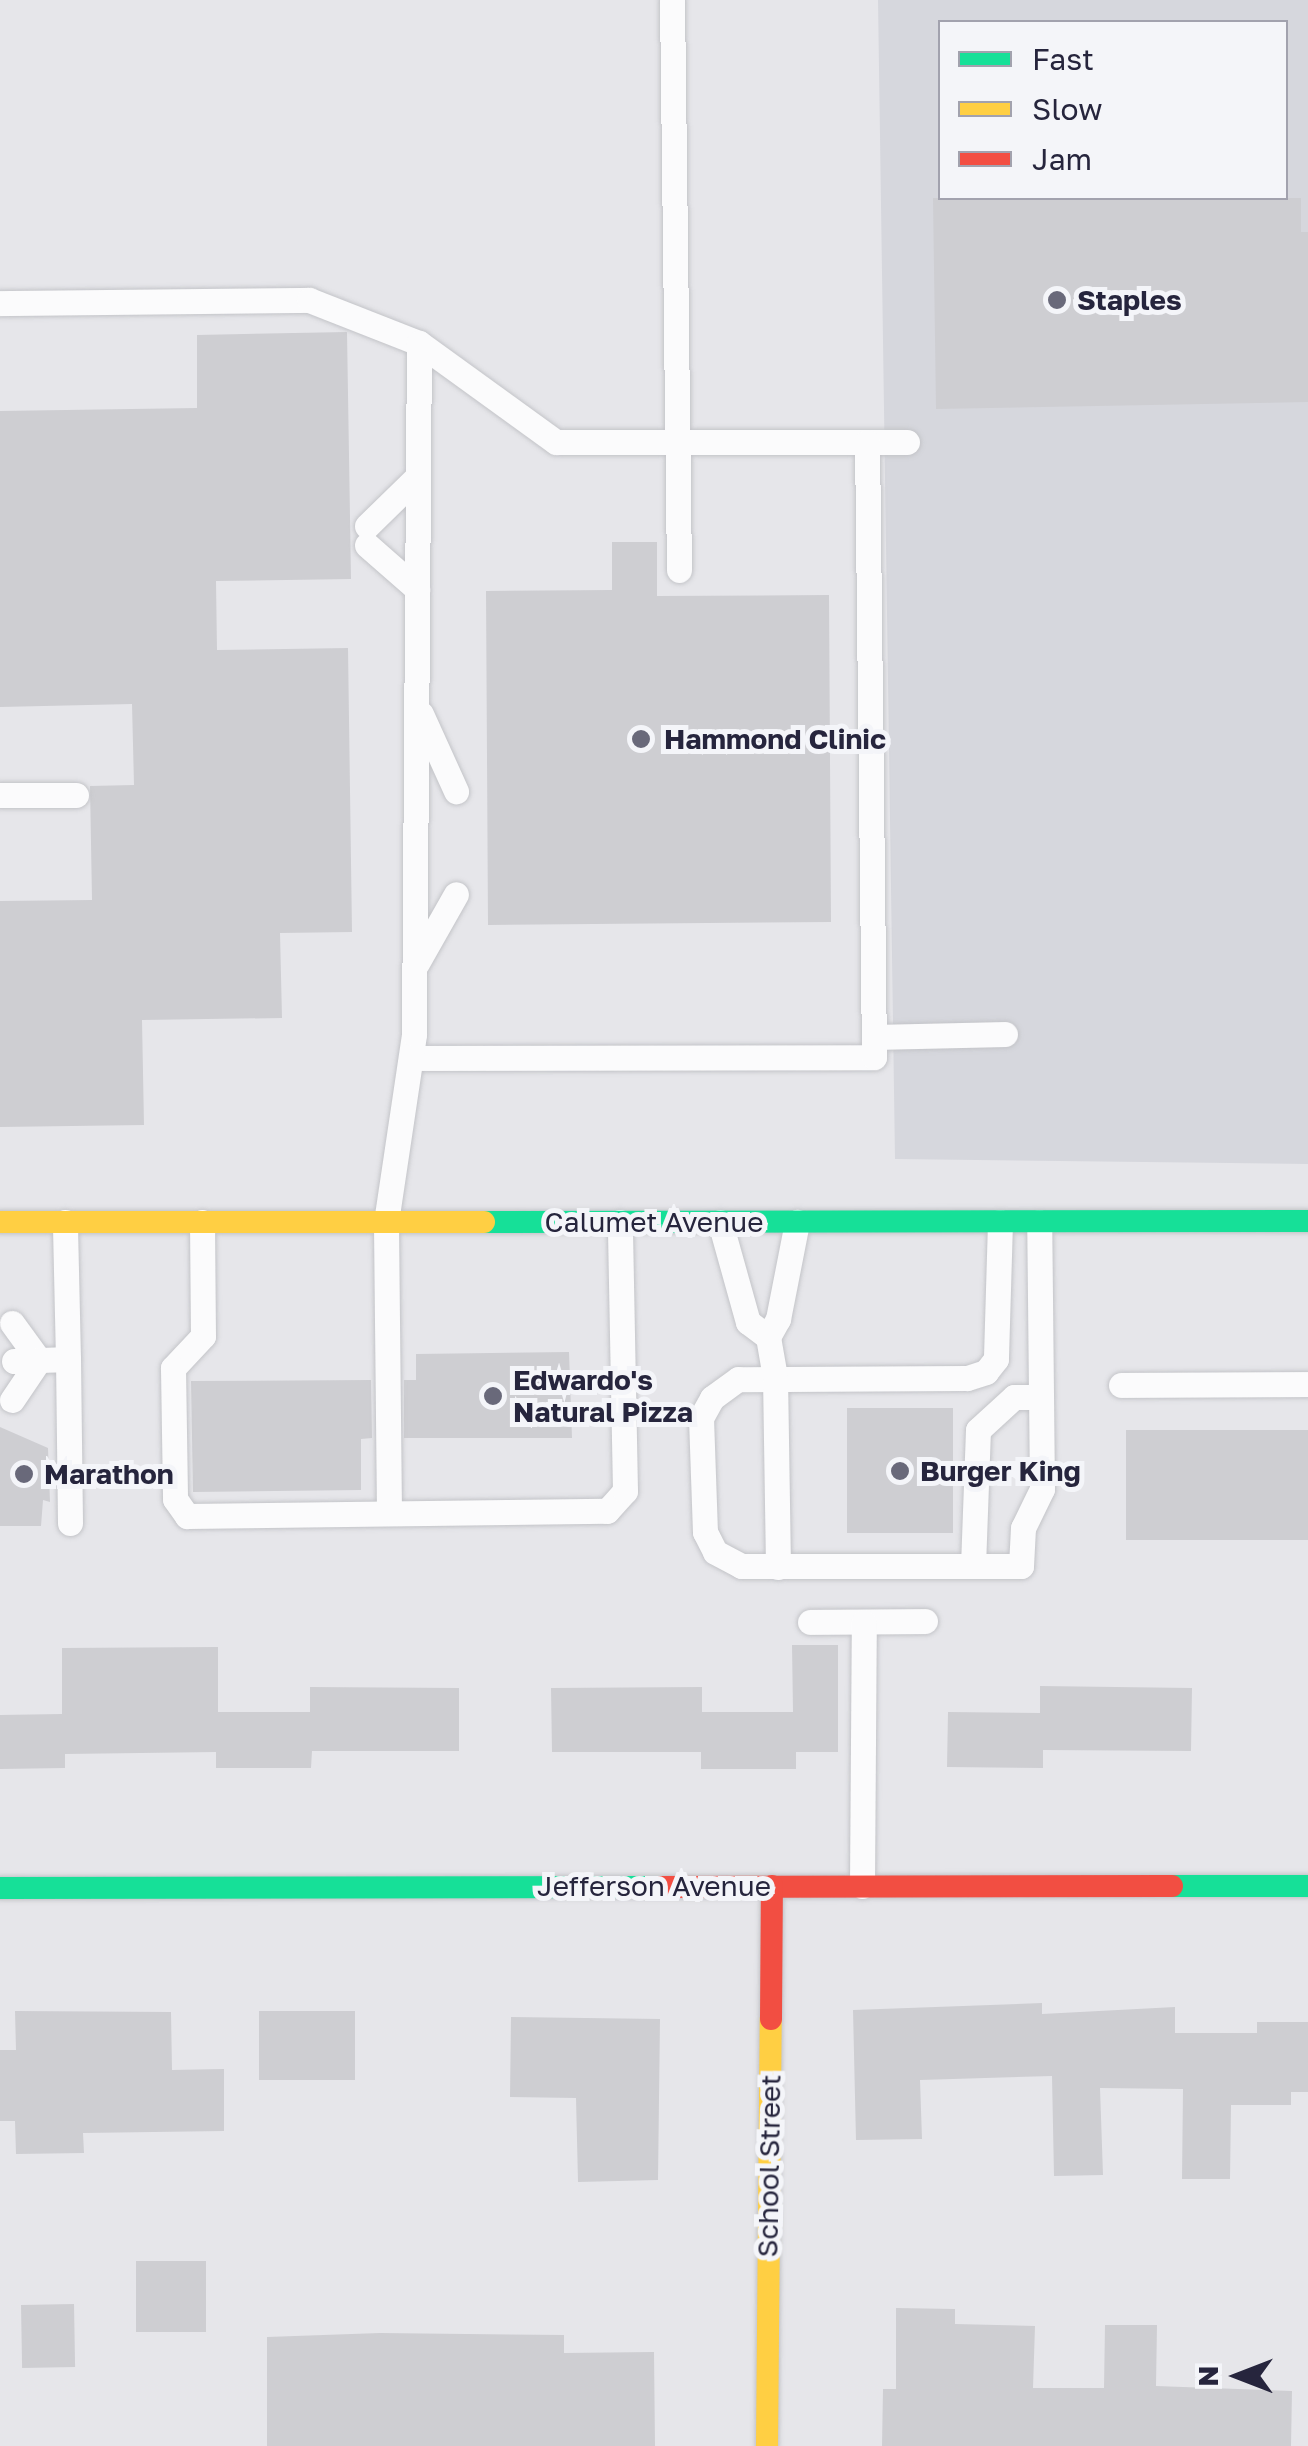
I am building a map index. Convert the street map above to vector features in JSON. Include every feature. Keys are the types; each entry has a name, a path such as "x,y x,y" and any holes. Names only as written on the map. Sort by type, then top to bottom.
{"street":[{"name":"Calumet Avenue","path":"0,1222 1308,1221"},
{"name":"School Street","path":"767,2446 772,1886"},
{"name":"Jefferson Avenue","path":"0,1888 1308,1886"}],"lane":[{"path":"672,0 679,570"},
{"path":"0,302 309,300 419,343 556,442 907,442"},
{"path":"389,1512 386,1222 411,1058 415,968 419,343"},
{"path":"411,1058 874,1057 867,442"},
{"path":"417,589 368,535 418,476"},
{"path":"416,705 456,791"},
{"path":"0,795 76,794"},
{"path":"415,968 456,894"},
{"path":"875,1037 1006,1034"},
{"path":"66,1222 70,1523"},
{"path":"202,1222 203,1336 173,1368 176,1499 188,1516 607,1511 625,1492 620,1222"},
{"path":"720,1222 748,1322 768,1337"},
{"path":"778,1567 775,1377 768,1337 778,1319 797,1222"},
{"path":"1000,1222 996,1359 986,1372 967,1378 738,1380 712,1398 701,1418 705,1532 716,1552 741,1566 1021,1566 1023,1528 1042,1489 1039,1222"},
{"path":"12,1323 27,1361 12,1400"},
{"path":"27,1361 68,1359"},
{"path":"1121,1385 1308,1384"},
{"path":"973,1566 978,1430 1014,1397 1041,1397"},
{"path":"810,1622 925,1621"},
{"path":"862,1886 864,1622"}],"shaded area":[{"path":"878,0 1308,0 1308,1164 895,1159"}],"building":[{"name":"Staples","path":"933,198 1301,198 1301,232 1308,232 1308,402 936,409"},
{"path":"347,332 351,579 216,581 217,650 348,648 352,932 280,933 282,1018 142,1020 144,1125 0,1127 0,901 92,900 90,786 134,785 132,704 0,707 0,411 197,408 197,335"},
{"path":"612,542 657,542 657,596 829,595 831,922 488,925 486,591 612,590"},
{"name":"Edwardo's Natural Pizza","path":"569,1352 572,1438 404,1438 404,1380 416,1380 416,1354"},
{"path":"371,1380 372,1438 361,1439 361,1490 193,1492 191,1381"},
{"name":"Burger King","path":"847,1408 953,1408 953,1533 847,1533"},
{"name":"Marathon","path":"0,1427 48,1448 50,1502 43,1500 41,1526 0,1526"},
{"path":"1126,1430 1308,1430 1308,1540 1126,1540"},
{"path":"792,1645 838,1645 838,1752 796,1752 796,1769 701,1769 701,1752 552,1752 551,1688 702,1687 702,1712 793,1712"},
{"path":"218,1647 218,1712 310,1712 310,1687 459,1688 459,1751 312,1751 311,1768 216,1768 216,1752 65,1754 65,1768 0,1769 0,1715 62,1714 62,1648"},
{"path":"1040,1686 1192,1688 1191,1751 1043,1750 1043,1768 947,1767 948,1712 1040,1713"},
{"path":"1042,2003 1042,2014 1175,2007 1175,2033 1257,2033 1257,2022 1308,2022 1308,2092 1291,2092 1291,2105 1231,2105 1230,2179 1182,2179 1183,2089 1100,2088 1103,2175 1054,2176 1052,2076 920,2080 922,2139 856,2140 853,2010"},
{"path":"15,2011 171,2012 172,2070 224,2069 224,2131 83,2133 84,2153 16,2154 15,2121 0,2121 0,2050 16,2050"},
{"path":"259,2011 355,2011 355,2080 259,2080"},
{"path":"511,2017 660,2019 658,2180 578,2182 576,2098 510,2097"},
{"path":"136,2261 206,2261 206,2332 136,2332"},
{"path":"74,2304 75,2367 22,2368 21,2305"},
{"path":"896,2308 955,2309 955,2324 1035,2326 1033,2388 1104,2388 1105,2325 1157,2325 1156,2386 1292,2391 1291,2446 882,2446 883,2389 896,2389"},
{"path":"380,2333 564,2335 564,2353 654,2352 655,2446 267,2446 267,2337"}],"traffic: fast":[{"path":"484,1222 1308,1221"},
{"path":"1172,1886 1308,1886"},
{"path":"0,1888 652,1887"}],"traffic: slow":[{"path":"0,1222 484,1222"},
{"path":"767,2446 771,2019"}],"traffic: jam":[{"path":"771,2019 772,1886"},
{"path":"652,1887 1172,1886"}],"place":[{"name":"Staples","path":"1057,300"},
{"name":"Hammond Clinic","path":"641,739"},
{"name":"Edwardo's Natural Pizza","path":"493,1396"},
{"name":"Burger King","path":"900,1471"},
{"name":"Marathon","path":"24,1474"}]}
